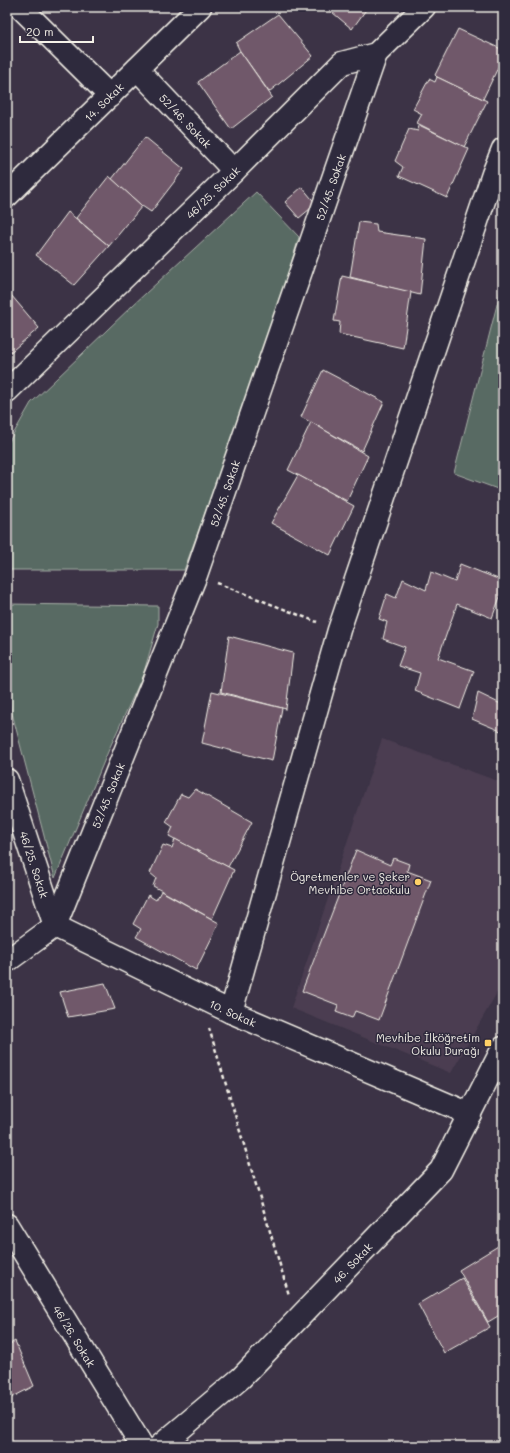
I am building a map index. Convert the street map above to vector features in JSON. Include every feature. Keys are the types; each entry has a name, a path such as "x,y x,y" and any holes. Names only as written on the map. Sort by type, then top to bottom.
{"street":[{"path":"20,7 110,96"},
{"name":"14. Sokak","path":"7,196 200,7"},
{"name":"46/25. Sokak","path":"7,391 234,171 342,63 376,54 424,7"},
{"name":"52/45. Sokak","path":"55,926 196,575 376,54"},
{"name":"52/46. Sokak","path":"137,69 234,171"},
{"path":"231,1012 339,630 493,174 503,149"},
{"name":"46/25. Sokak","path":"7,780 55,926"},
{"path":"7,961 55,926"},
{"name":"10. Sokak","path":"55,926 231,1012 470,1114"},
{"name":"46. Sokak","path":"160,1446 242,1378 441,1170 503,1048"},
{"name":"46/26. Sokak","path":"7,1225 142,1446"}],"path":[{"path":"196,575 339,630"},
{"path":"231,1012 206,1018 297,1321"}],"shaded area":[{"name":"Ögretmenler ve Şeker Mevhibe Ortaokulu","path":"382,739 503,783 503,982 451,1073 291,1008"}],"green space":[{"path":"256,192 299,237 266,348 184,570 7,570 7,445 31,403 133,305"},
{"path":"503,281 503,491 454,473"},
{"path":"7,604 158,606 158,624 143,675 110,747 55,878 7,694"}],"building":[{"path":"326,7 368,7 352,29"},
{"path":"278,14 313,56 269,92 236,43"},
{"path":"458,29 503,50 503,57 483,99 435,75"},
{"path":"240,51 272,97 231,129 198,82"},
{"path":"437,77 487,101 464,147 417,123 422,114 413,109 429,79 435,82"},
{"path":"419,125 469,149 447,198 399,176 403,167 395,161 409,129 418,131"},
{"path":"145,137 184,169 151,212 142,206 112,179"},
{"path":"109,176 142,206 109,246 76,218"},
{"path":"302,187 316,204 299,218 285,202"},
{"path":"68,212 109,246 74,285 36,255"},
{"path":"359,222 376,224 377,232 426,239 420,295 350,277"},
{"path":"342,276 411,292 403,348 339,334 340,322 334,321"},
{"path":"7,295 11,295 39,328 7,355"},
{"path":"323,370 384,402 362,451 301,417"},
{"path":"311,422 368,456 347,501 288,470"},
{"path":"298,475 354,506 330,555 271,523"},
{"path":"460,564 503,581 503,589 492,618 457,604 438,658 474,671 460,709 415,691 420,673 398,666 405,647 383,639 387,622 379,619 387,594 396,598 403,579 426,590 431,572 455,582"},
{"path":"229,636 293,653 286,709 221,692"},
{"path":"212,691 282,708 272,761 202,743"},
{"path":"478,693 503,705 503,732 472,719"},
{"path":"195,789 252,822 228,867 169,836 173,827 166,822 181,794 188,797"},
{"path":"175,839 234,870 212,919 153,886 156,878 150,873 163,845 172,848"},
{"name":"Ögretmenler ve Şeker Mevhibe Ortaokulu","path":"356,850 390,865 393,858 409,864 407,871 431,880 379,1020 355,1011 352,1018 336,1012 338,1005 302,991"},
{"path":"161,891 219,923 196,970 136,937 141,929 133,924 148,895 156,900"},
{"path":"105,983 115,1009 68,1017 60,992"},
{"path":"503,1243 503,1313 488,1322 459,1270"},
{"path":"462,1278 490,1327 444,1353 418,1304"},
{"path":"15,1341 34,1386 7,1400 7,1346"}],"place":[{"name":"Ögretmenler ve Şeker Mevhibe Ortaokulu","path":"418,882"},
{"name":"Mevhibe İlköğretim Okulu Durağı","path":"488,1043"}]}
